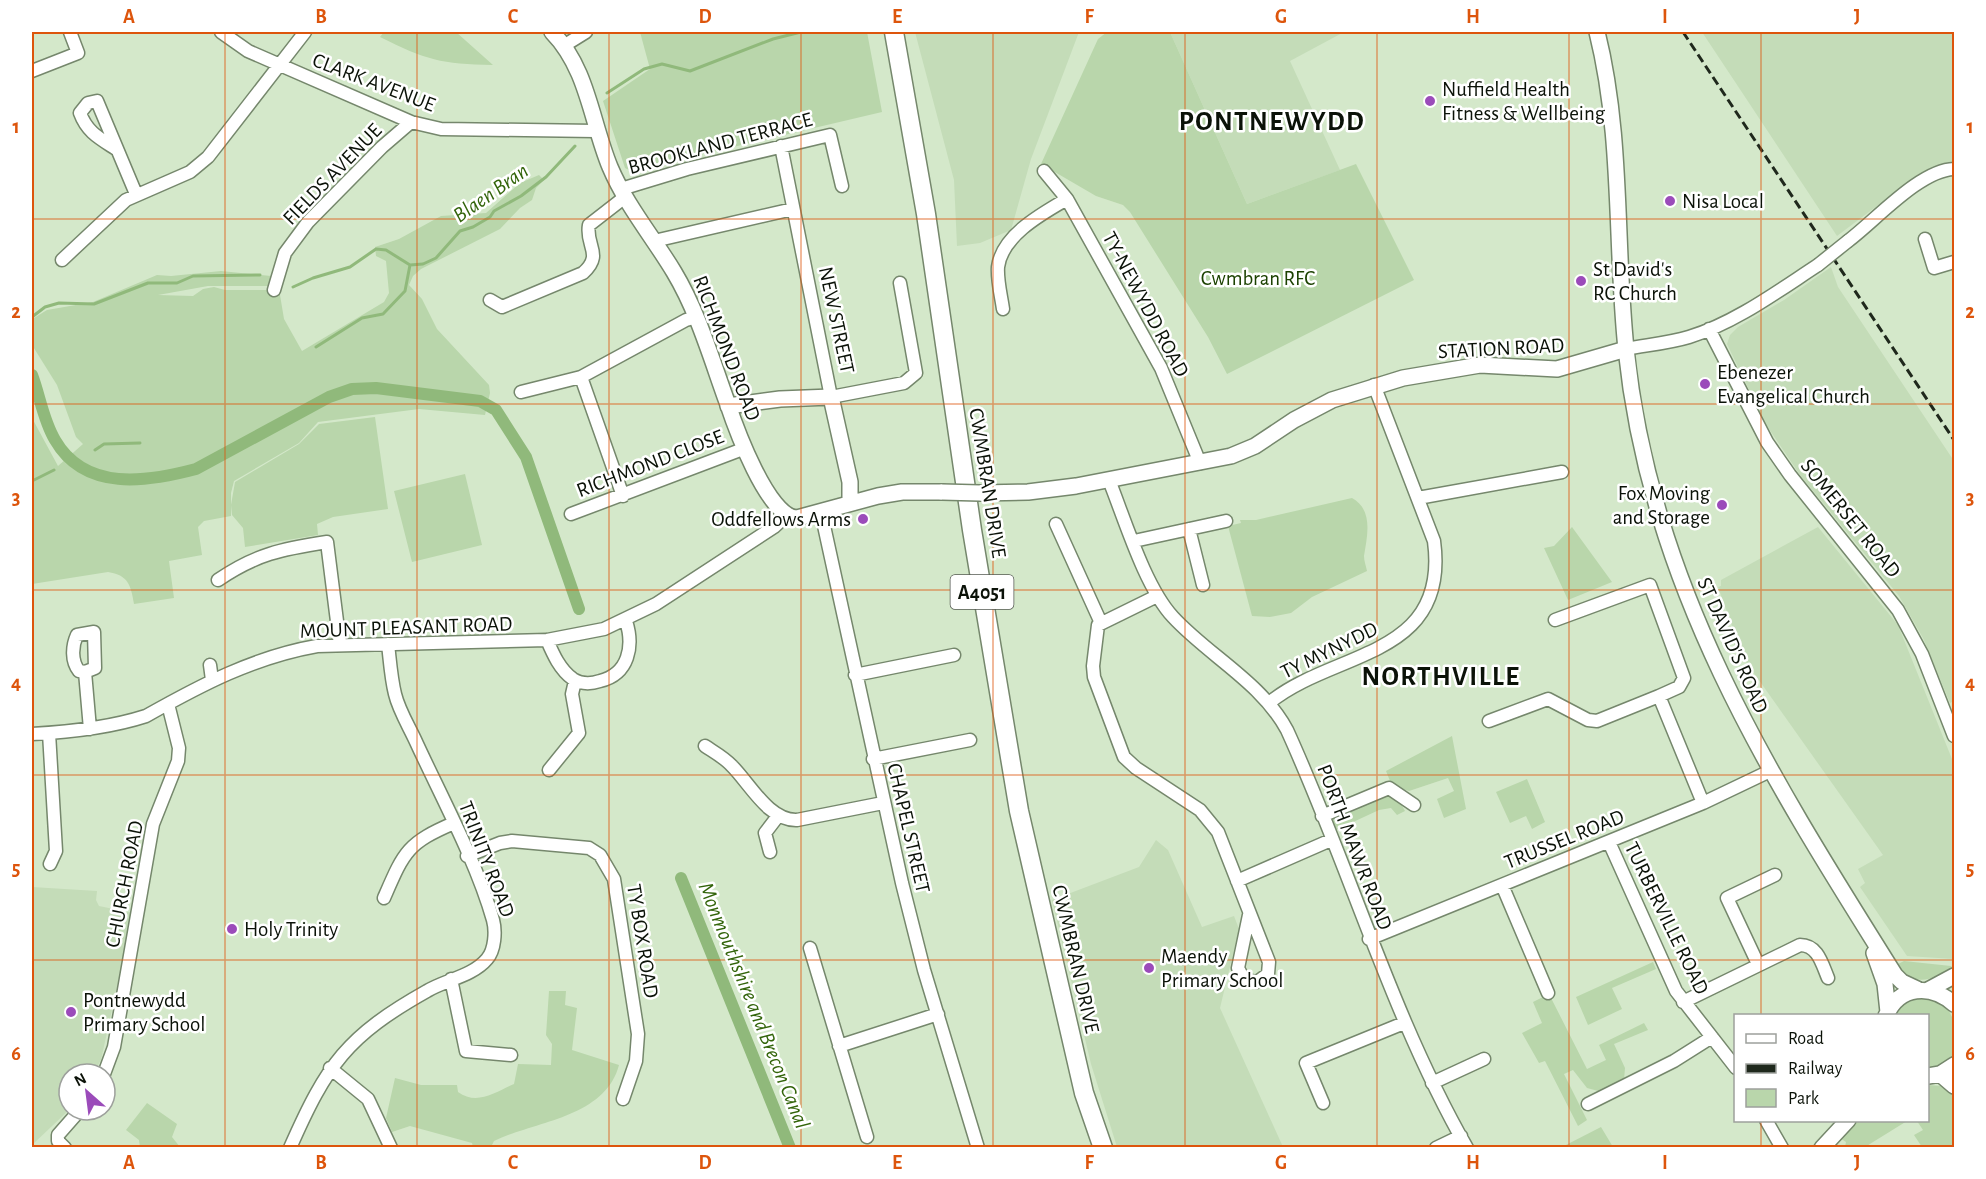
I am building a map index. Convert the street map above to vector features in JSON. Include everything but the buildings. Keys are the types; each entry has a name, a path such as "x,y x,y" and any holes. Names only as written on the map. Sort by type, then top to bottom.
{"main road":[{"name":"CWMBRAN DRIVE","path":"894,32 924,203 972,530 1019,811 1084,1093 1103,1148"}],"street":[{"path":"32,71 78,53 70,32"},
{"name":"CLARK AVENUE","path":"221,32 248,51 279,66 411,122 441,129 481,131 596,131"},
{"path":"62,260 126,200 190,172 208,157 305,32"},
{"name":"RICHMOND ROAD","path":"552,32 565,45 580,73 596,131 623,193 675,273 697,317 750,465 787,515"},
{"path":"565,45 586,32"},
{"name":"ST DAVID'S ROAD","path":"1597,32 1614,136 1626,349 1645,461 1674,561 1706,644 1735,706 1770,771 1867,933 1902,982 1954,1004"},
{"name":"FIELDS AVENUE","path":"274,290 285,253 308,222 382,147 411,122"},
{"name":"BROOKLAND TERRACE","path":"623,193 679,171 830,135 842,186"},
{"name":"NEW STREET","path":"781,146 850,482 850,502"},
{"path":"116,149 136,194"},
{"name":"STATION ROAD","path":"787,515 797,518 850,502 902,492 1028,492 1200,464 1242,452 1318,406 1374,385 1480,365 1557,369 1626,349 1672,341 1709,329 1748,309 1818,265 1929,175 1954,169"},
{"name":"TY-NEWYDD ROAD","path":"1044,171 1067,199 1161,368 1200,464"},
{"path":"490,300 502,307 583,273 591,266 594,258 588,232 589,225 623,193"},
{"path":"1003,309 998,269 1003,253 1029,224 1067,199"},
{"path":"654,241 792,208"},
{"path":"1925,239 1934,268 1954,262"},
{"path":"728,406 790,398 831,397 904,383 913,378 916,369 900,283"},
{"path":"521,392 581,377 675,326 697,317"},
{"name":"SOMERSET ROAD","path":"1709,329 1767,442 1790,475 1898,610 1922,654 1954,736"},
{"path":"581,377 623,496"},
{"name":"TY MYNYDD","path":"1269,704 1291,689 1389,644 1418,615 1431,592 1436,565 1434,541 1374,385"},
{"name":"RICHMOND CLOSE","path":"571,514 623,496 743,448"},
{"path":"1418,498 1562,472"},
{"name":"PORTH MAWR ROAD","path":"1110,480 1157,596 1174,618 1269,704 1287,730 1404,1023 1432,1083 1467,1148"},
{"name":"CHAPEL STREET","path":"821,512 873,759 911,918 978,1148"},
{"name":"MOUNT PLEASANT ROAD","path":"32,734 90,729 130,721 212,680 271,655 317,646 547,640 583,635 626,621 656,604 713,565 759,538 787,515"},
{"path":"1134,541 1226,521"},
{"path":"1056,524 1101,623"},
{"path":"1189,529 1203,585"},
{"path":"218,580 245,561 282,549 327,542 340,645"},
{"path":"1489,721 1548,699 1588,720 1596,721 1681,686 1684,678 1650,585 1555,621"},
{"path":"1157,596 1101,623 1096,632 1094,677 1124,757 1136,768 1194,805 1209,819 1224,847 1269,965 1266,977 1257,982 1244,980 1238,968 1249,915"},
{"path":"547,640 558,663 575,681 594,683 611,678 621,670 628,656 630,639 626,621"},
{"name":"TRINITY ROAD","path":"290,1148 330,1068 361,1033 398,1007 451,979 474,970 488,958 494,942 493,922 454,823 395,695 388,644"},
{"path":"855,675 954,655"},
{"path":"210,665 212,680"},
{"path":"85,672 90,729"},
{"path":"549,770 579,733 572,694 575,681"},
{"path":"1659,696 1703,803"},
{"name":"CHURCH ROAD","path":"108,1062 114,1047 153,824 178,761 179,748 168,704"},
{"path":"49,733 56,851 50,864"},
{"path":"873,759 970,740"},
{"path":"705,746 730,764 778,816 797,820 883,803"},
{"name":"TRUSSEL ROAD","path":"1369,939 1703,803 1770,771"},
{"path":"1322,816 1389,788 1414,805"},
{"path":"770,852 765,832 778,816"},
{"path":"384,898 407,849 419,838 454,823"},
{"path":"1237,881 1332,840"},
{"name":"TY BOX ROAD","path":"467,856 500,843 512,842 589,849 600,855 608,866 621,915 638,1034 636,1061 623,1099"},
{"name":"TURBERVILLE ROAD","path":"1609,842 1683,1002 1734,1065"},
{"path":"1758,964 1727,898 1775,875"},
{"path":"1502,885 1548,993"},
{"name":"ST DAVID'S ROAD","path":"1867,933 1885,984 1887,1014"},
{"path":"1683,1002 1792,948 1807,946 1816,952 1828,978"},
{"path":"810,948 867,1137"},
{"path":"1923,989 1954,976"},
{"path":"451,979 466,1051 511,1055"},
{"name":"ST DAVID'S ROAD","path":"1887,1014 1901,996 1923,989"},
{"path":"839,1046 938,1014"},
{"path":"1323,1103 1306,1063 1404,1023"},
{"path":"1588,1104 1674,1060 1712,1037"},
{"path":"1432,1083 1484,1059"},
{"path":"1934,1075 1954,1065"},
{"path":"330,1068 368,1099 391,1148"},
{"path":"1934,1075 1954,1086"},
{"path":"64,1148 58,1141 58,1135 69,1122"},
{"path":"1767,1122 1782,1148"},
{"path":"1822,1148 1834,1141 1847,1122"},
{"path":"1436,1148 1461,1136"}],"shaded area":[{"path":"915,32 1079,32 1031,159 1011,230 980,243 957,246 954,180"},
{"path":"1170,32 1344,32 1290,61 1340,170 1247,204"},
{"path":"1702,32 1954,32 1954,165 1922,172 1837,236"},
{"path":"1831,267 1838,287 1954,461 1954,701 1950,703 1923,638 1899,596 1800,475 1765,423 1727,344 1730,335 1738,327 1784,300"},
{"path":"1818,527 1898,625 1954,764 1954,959 1907,956 1860,887 1865,883 1858,869 1883,855 1734,645 1736,637 1718,587 1721,586 1721,580"},
{"name":"Maendy Primary School","path":"1156,840 1168,850 1202,927 1234,916 1239,929 1220,1008 1283,1147 1117,1147 1091,1064 1052,900 1139,867"},
{"name":"Pontnewydd Primary School","path":"32,887 97,891 96,900 99,906 133,913 101,1060 100,1062 57,1062 57,1121 32,1145"}],"green space":[{"path":"384,32 456,32 493,65 447,62 422,56 380,37"},
{"path":"640,32 867,32 882,112 631,171 625,168 603,101 650,69"},
{"name":"Cwmbran RFC","path":"1107,32 1170,32 1247,204 1356,164 1414,280 1227,374 1208,337 1130,212 1123,205 1096,196 1041,164 1098,39"},
{"path":"539,175 544,180 536,188 532,200 520,208 500,229 421,269 413,276 409,285 422,299 437,329 489,385 490,393 485,415 419,409 318,422 299,443 234,481 231,493 231,516 204,521 198,527 202,555 169,561 174,598 134,604 131,591 124,578 108,572 32,584 32,418 58,466 83,444 76,437 57,385 32,345 32,315 34,318 47,310 93,302 157,275 171,276 221,271 271,276 270,286 208,286 158,295 193,296 203,289 214,287 225,290 266,290 280,295 284,319 302,351 384,302 389,293 386,261 376,256 375,247 399,239 441,216 486,213 520,183"},
{"path":"375,417 388,509 333,517 317,524 318,535 245,547 243,528 232,515 231,505 235,482 299,444 319,424"},
{"path":"465,474 482,545 412,562 394,491"},
{"path":"1352,498 1364,509 1366,517 1364,556 1367,571 1312,597 1291,613 1270,617 1252,616 1228,526 1241,523 1240,520 1256,520"},
{"path":"1572,527 1612,582 1568,600 1544,548 1554,546"},
{"path":"1452,736 1466,809 1444,818 1437,799 1454,791 1448,778 1409,791 1392,786 1386,771"},
{"path":"1527,779 1545,822 1532,829 1526,816 1510,823 1496,792"},
{"path":"1388,792 1395,793 1405,811 1397,815 1391,808 1379,810 1336,830 1331,818"},
{"path":"1904,961 1953,968 1930,979 1915,979 1908,977 1896,965"},
{"path":"1653,962 1656,969 1612,988 1622,1009 1588,1025 1576,997"},
{"path":"549,991 566,991 565,1005 577,1008 572,1050 619,1065 611,1083 599,1096 584,1107 567,1115 494,1141 491,1147 473,1147 472,1143 410,1126 392,1132 386,1118 395,1078 421,1085 457,1085 458,1092 472,1098 479,1098 514,1084 518,1064 551,1065 552,1044 546,1035"},
{"path":"1549,994 1587,1069 1606,1060 1599,1045 1644,1023 1648,1030 1614,1044 1625,1068 1624,1080 1602,1092 1587,1088 1573,1070 1564,1074 1587,1120 1578,1126 1545,1061 1539,1063 1522,1033 1542,1023 1533,1002"},
{"path":"1927,997 1947,1007 1954,1021 1952,1057 1944,1065 1929,1070 1929,1014 1896,1014 1905,1002"},
{"path":"1929,1085 1942,1086 1954,1093 1954,1147 1922,1147 1914,1135 1923,1130 1918,1122 1929,1122"},
{"path":"147,1103 177,1124 172,1137 180,1147 140,1147 139,1140 126,1130"},
{"path":"1855,1122 1905,1122 1865,1147 1845,1147 1846,1142 1840,1138"},
{"path":"1601,1127 1613,1147 1562,1147"}],"waterway":[{"name":"Blaen Bran","path":"607,93 644,69 662,64 690,71 773,39 801,32"},
{"name":"Blaen Bran","path":"293,287 313,278 350,267 376,249 386,250 410,265 423,264 436,258 460,231 473,227 490,217 494,211 521,196 546,177 575,146"},
{"path":"316,347 362,318 383,314 405,291 410,265"},
{"name":"Blaen Bran","path":"32,317 45,307 59,303 94,304 148,283 177,283 193,276 260,275"},
{"name":"Monmouthshire and Brecon Canal","path":"32,375 51,432 68,457 83,468 118,479 158,477 196,469 329,397 352,389 376,388 480,401 496,410 526,457 579,609"},
{"path":"95,450 104,444 140,443"},
{"path":"32,481 54,470"},
{"name":"Monmouthshire and Brecon Canal","path":"681,878 790,1148"}],"railway":[{"path":"1683,32 1954,440"}],"place":[{"name":"Nuffield Health Fitness & Wellbeing","path":"1430,101"},
{"name":"Nisa Local","path":"1670,201"},
{"name":"St David's RC Church","path":"1581,281"},
{"name":"Ebenezer Evangelical Church","path":"1705,384"},
{"name":"Fox Moving and Storage","path":"1722,505"},
{"name":"Oddfellows Arms","path":"863,519"},
{"name":"Holy Trinity","path":"232,929"},
{"name":"Maendy Primary School","path":"1149,968"},
{"name":"Pontnewydd Primary School","path":"71,1012"}],"district":[{"name":"PONTNEWYDD","path":"1272,121"},
{"name":"NORTHVILLE","path":"1441,676"}]}
